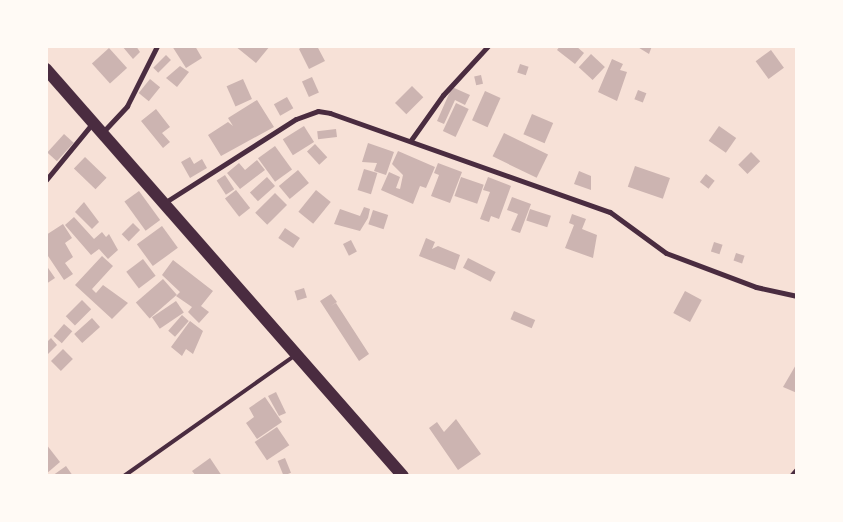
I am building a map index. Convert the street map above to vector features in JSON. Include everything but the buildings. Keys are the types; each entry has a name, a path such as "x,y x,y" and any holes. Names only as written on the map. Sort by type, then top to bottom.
{"main road":[{"path":"46,69 91,125 163,204 294,356 403,476"}],"street":[{"path":"100,135 127,106 157,46"},
{"path":"411,140 443,95 488,46"},
{"path":"163,204 308,113 330,113 411,140 610,212 666,253 756,287 797,296"},
{"path":"46,180 91,125"},
{"path":"791,476 797,469"}],"lane":[{"path":"124,476 294,356"}]}
